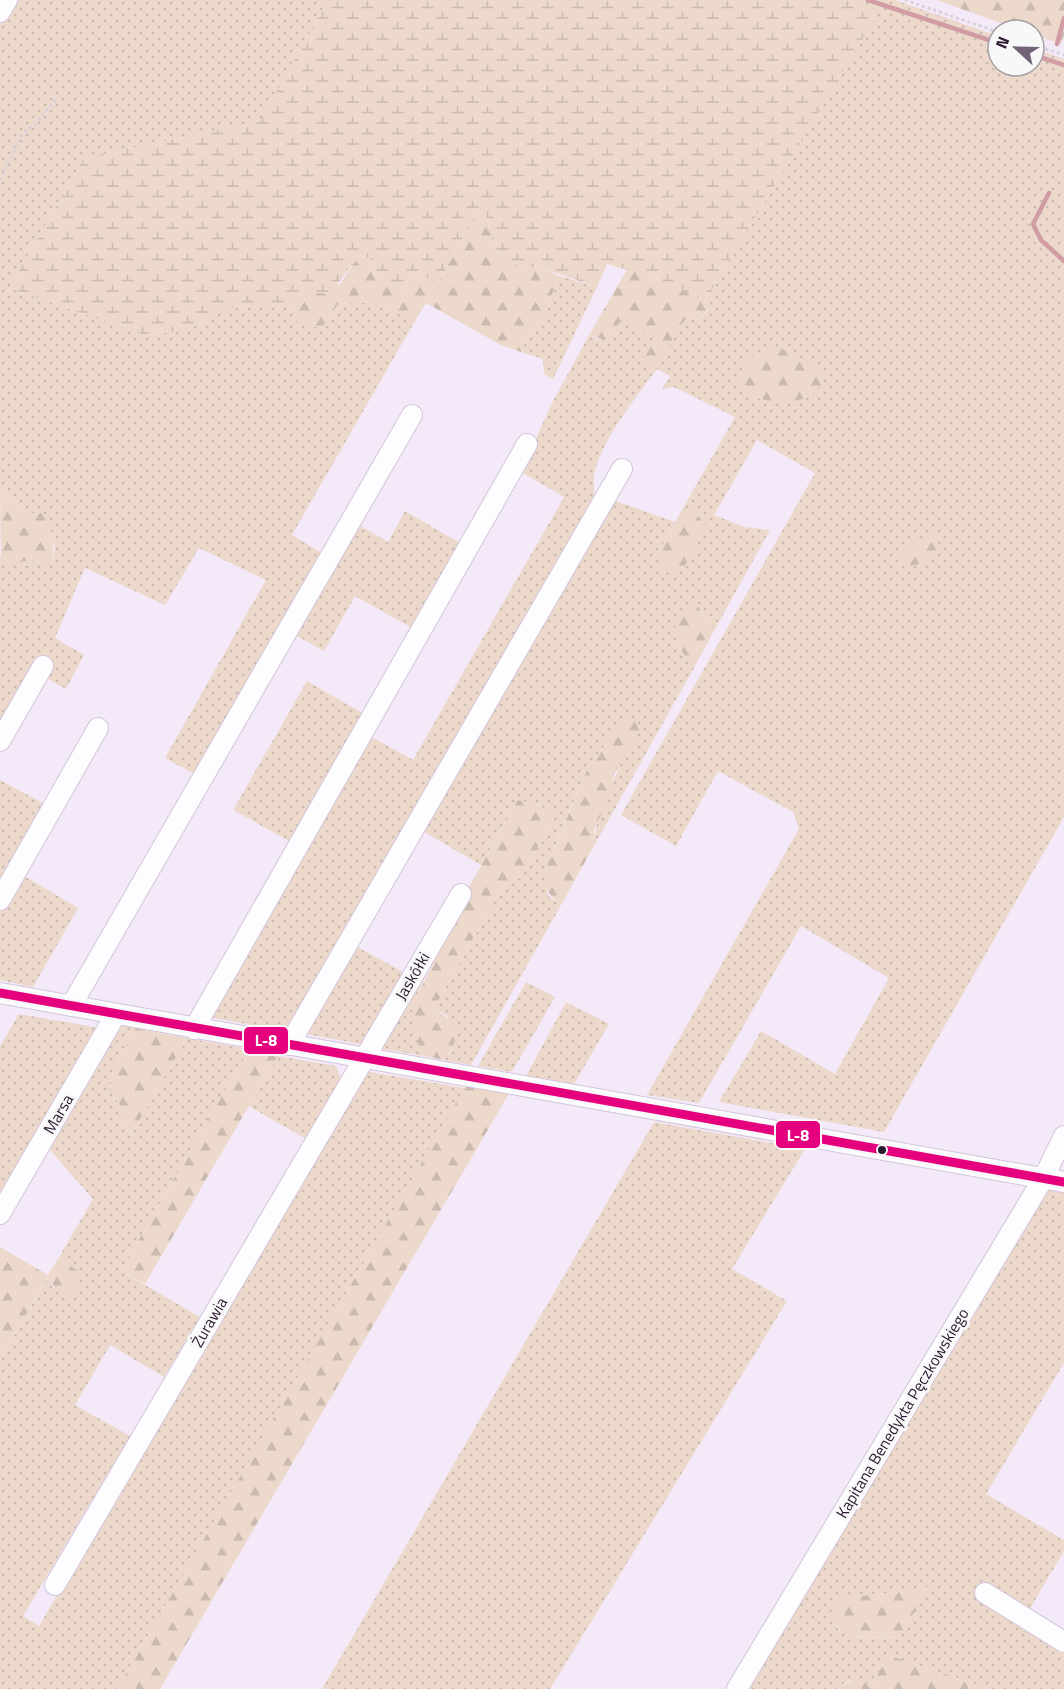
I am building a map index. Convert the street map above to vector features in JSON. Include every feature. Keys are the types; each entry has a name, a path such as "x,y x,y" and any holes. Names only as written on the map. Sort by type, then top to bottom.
{"street":[{"path":"0,12 7,0"},
{"path":"71,1006 412,415"},
{"path":"194,1029 527,444"},
{"path":"288,1045 622,469"},
{"path":"0,741 43,666"},
{"path":"0,900 98,728"},
{"name":"Jaskółki","path":"364,1059 461,894"},
{"path":"0,993 1064,1182"},
{"name":"Marsa","path":"0,1214 116,1014"},
{"name":"Żurawia","path":"55,1585 364,1059"},
{"name":"Kapitana Benedykta Pęczkowskiego","path":"737,1689 1043,1179 1064,1136"},
{"path":"985,1593 1064,1642"}],"path":[{"path":"905,0 986,28"},
{"path":"1046,49 1064,55"},
{"path":"0,180 22,134 36,123 56,99"}],"green space":[{"path":"11,0 328,0 261,121 84,158 9,288 145,335 188,330 230,307 293,305 295,320 323,327 338,304 370,303 395,311 412,326 292,535 325,555 198,776 165,758 266,580 199,548 165,605 85,568 55,638 84,655 66,689 44,677 0,730 0,555 1,558 19,561 52,562 55,548 43,513 22,510 0,488 0,19"},
{"path":"328,0 849,0 880,10 705,301 659,279 607,264 597,287 544,269 516,265 495,250 486,214 478,210 438,283 415,273 403,289 386,283 375,275 371,259 364,256 354,263 328,294 305,292 293,305 230,307 188,330 145,335 9,288 84,158 260,121"},
{"path":"849,0 895,0 986,32 986,78 1046,78 1046,52 1064,59 1064,817 884,1132 719,1102 761,1031 835,1074 889,978 801,926 699,1103 647,1095 799,829 793,812 718,771 676,846 621,815 815,473 757,440 714,515 744,527 770,530 714,631 697,605 678,622 677,642 685,656 695,666 595,844 600,813 621,763 624,720 588,768 545,870 548,896 561,905 471,1065 444,1060 452,1050 448,1016 434,1008 501,889 521,877 555,817 539,805 518,800 481,865 419,829 610,499 675,522 658,553 695,512 683,508 735,417 674,387 662,389 670,376 657,369 620,420 603,450 594,476 595,504 290,1032 208,1017 370,736 413,760 564,497 521,472 551,405 589,335 600,340 612,335 621,320 655,339 656,369 680,325 686,320 703,317 711,304 705,301 879,11"},
{"path":"936,0 1064,0 1064,35 1061,44 1046,39 1046,18 987,18"},
{"path":"478,210 486,214 495,250 516,265 544,269 559,276 542,321 528,336 521,352 501,345 426,303 412,326 395,311 370,303 338,304 323,327 309,327 295,320 293,305 305,292 340,284 356,260 364,256 371,259 375,275 386,283 403,289 415,273 438,283"},
{"path":"628,268 679,287 711,304 702,317 686,320 680,325 657,369 642,361 655,339 621,320 612,335 604,340 589,335"},
{"path":"559,276 597,287 553,379 544,374 543,359 521,352 528,336 542,321"},
{"path":"775,345 827,373 817,390 799,400 777,402 755,397 736,388 741,371 749,360"},
{"path":"0,488 22,510 43,513 52,536 52,562 19,561 13,565 1,558"},
{"path":"683,508 695,512 707,527 683,569 667,575 660,569 658,553"},
{"path":"405,511 460,543 412,628 355,596 324,651 293,634 356,523 388,542"},
{"path":"934,535 940,547 927,562 905,567 898,562 897,554 925,536"},
{"path":"689,605 697,605 714,631 695,666 682,652 675,629 677,621"},
{"path":"307,681 364,714 291,842 233,810"},
{"path":"634,719 640,726 636,741 614,774 611,791 594,830 595,844 561,905 548,890 545,870 588,768 624,720"},
{"path":"0,780 50,807 0,891"},
{"path":"518,800 539,805 555,817 521,877 501,889 434,1008 456,1024 456,1035 452,1048 444,1060 424,1056 412,1021 418,994 431,969 441,937"},
{"path":"21,874 78,908 33,987 0,980 0,909"},
{"path":"441,937 437,952 416,999 416,1025 424,1056 383,1049 380,1046"},
{"path":"352,944 405,973 365,1045 301,1033"},
{"path":"526,982 555,997 512,1072 478,1066"},
{"path":"566,1002 609,1024 574,1084 526,1076"},
{"path":"19,1014 100,1028 0,1199 0,1046"},
{"path":"123,1024 135,1028 113,1071 110,1090 119,1104 123,1123 130,1136 187,1038 248,1049 121,1271 200,1317 164,1377 110,1345 75,1405 130,1436 23,1616 39,1626 364,1071 465,1088 117,1689 0,1689 0,1360 49,1275 53,1288 79,1271 58,1259 93,1199 49,1149"},
{"path":"135,1028 187,1038 130,1136 123,1123 119,1103 110,1090 113,1071"},
{"path":"248,1049 278,1056 145,1284 121,1271"},
{"path":"278,1056 336,1066 341,1080 306,1139 249,1106"},
{"path":"467,1084 510,1092 160,1689 117,1689"},
{"path":"654,1122 805,1149 732,1269 787,1301 550,1689 322,1689"},
{"path":"1050,1188 1064,1190 1064,1363 986,1494 1064,1540 1064,1551 1028,1612 1064,1649 1064,1689 990,1689 888,1655 872,1684 848,1681 834,1689 749,1689","holes":["929,1587 898,1638 858,1637 837,1628 840,1598"]},
{"path":"0,1247 48,1275 58,1259 79,1271 81,1279 70,1298 58,1293 48,1276 0,1360"},
{"path":"930,1586 898,1638 849,1634 834,1623 830,1614 840,1598 919,1590"},
{"path":"888,1655 990,1689 834,1689 852,1682 872,1684"}],"waterway":[{"path":"868,0 986,39"},
{"path":"1057,44 1064,18"},
{"path":"1046,59 1064,65"},
{"path":"1049,193 1033,224 1041,240 1064,261"}],"transit line":[{"name":"L-8","path":"0,993 1064,1182"}]}
